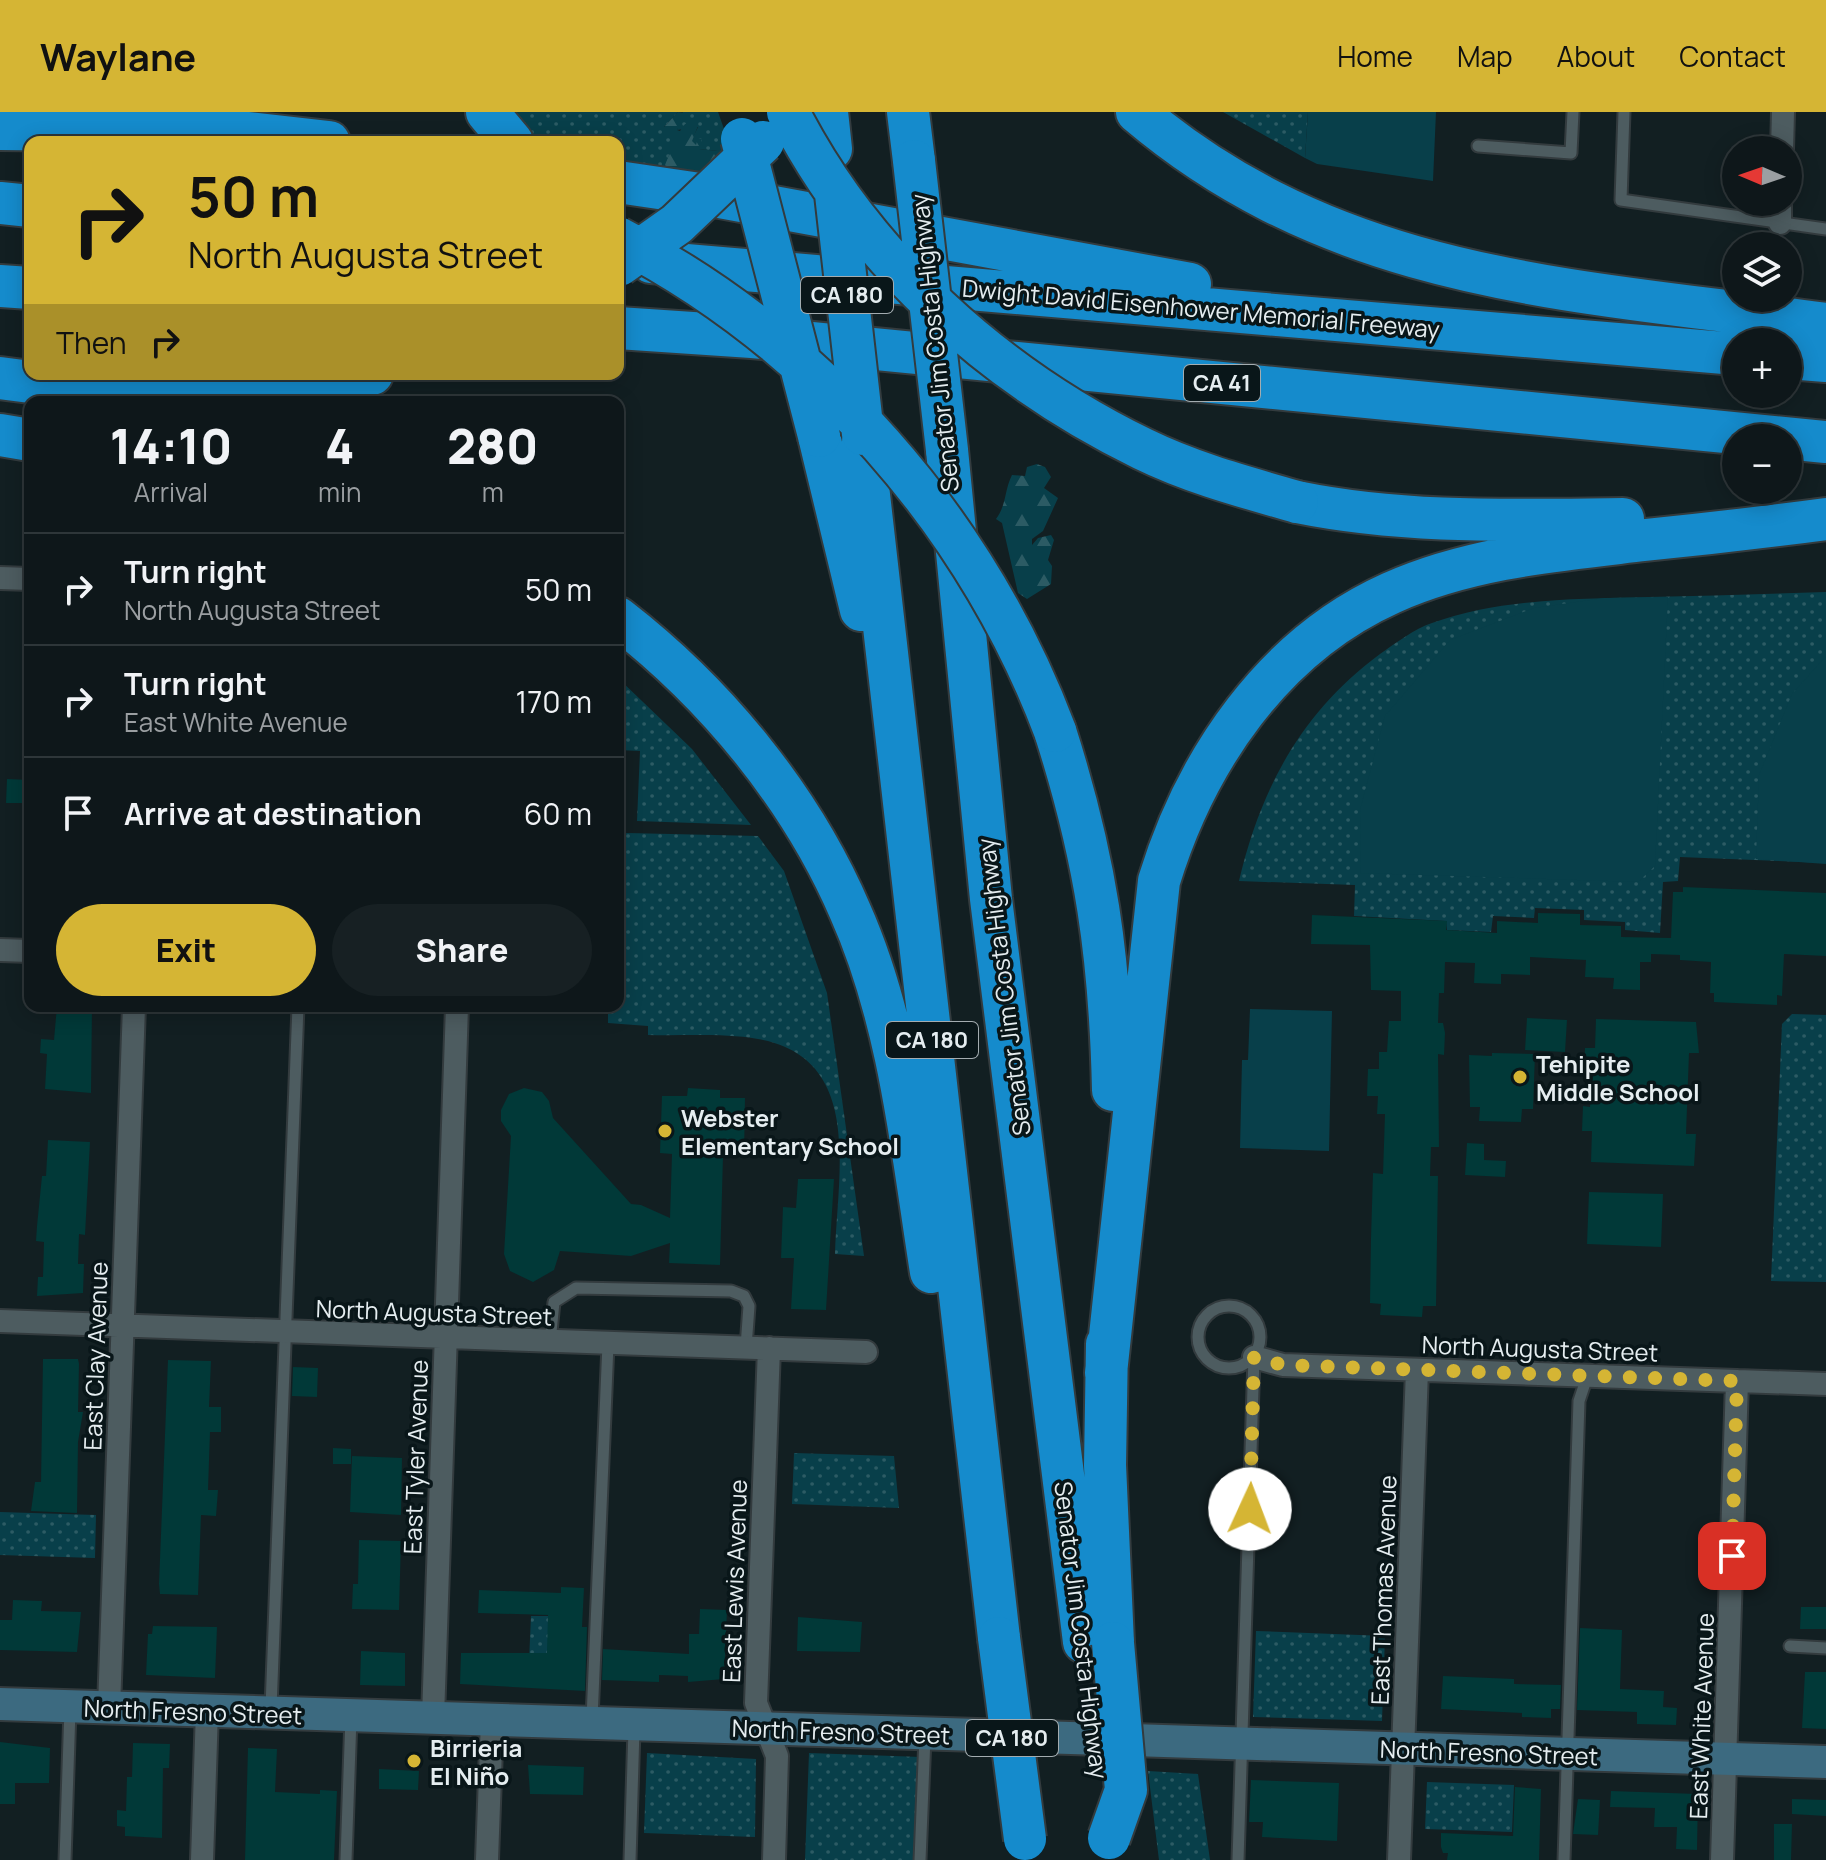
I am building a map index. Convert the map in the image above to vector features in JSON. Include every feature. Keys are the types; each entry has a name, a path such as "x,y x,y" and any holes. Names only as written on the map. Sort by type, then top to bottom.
{"highway":[{"path":"487,112 507,136"},
{"path":"624,262 677,224 716,189 788,112 845,207 920,291 983,347 1039,389 1144,450 1240,486 1297,502 1378,516 1462,521 1826,518"},
{"name":"Senator Jim Costa Highway","path":"908,112 947,450 991,899 1098,1642"},
{"path":"1137,112 1187,153 1257,197 1292,214 1401,256 1469,273 1826,324"},
{"path":"739,125 819,436 902,781"},
{"path":"0,129 239,132 275,136"},
{"name":"CA 180","path":"829,130 999,1638 1027,1850"},
{"path":"624,183 720,197 1412,326"},
{"path":"0,203 24,205"},
{"path":"624,241 699,285 765,334 826,388 882,446 927,500 977,575 1018,647 1055,731 1096,881 1111,993 1113,1095 1098,1642 1126,1790 1111,1849"},
{"name":"Dwight David Eisenhower Memorial Freeway","path":"624,260 1722,353"},
{"path":"0,286 24,288"},
{"name":"CA 41","path":"624,328 752,337 1826,442"},
{"path":"1802,359 1826,361"},
{"path":"0,378 70,388 177,396 254,393 335,380"},
{"path":"0,435 24,439"},
{"path":"1106,1373 1159,881 1182,817 1206,767 1256,696 1319,638 1355,613 1390,593 1462,568 1566,549 1826,518"},
{"path":"624,623 653,645 717,708 758,759 826,861 851,912 877,988 901,1091 938,1318 968,1548 999,1638"}],"main road":[{"name":"North Fresno Street","path":"0,1704 1826,1762"}],"street":[{"path":"1782,136 1783,112"},
{"path":"0,578 24,579"},
{"path":"0,950 24,951"},
{"name":"East Clay Avenue","path":"109,1708 134,1012"},
{"name":"East Tyler Avenue","path":"433,1718 457,1012"},
{"name":"North Augusta Street","path":"0,1321 866,1352"},
{"name":"East Lewis Avenue","path":"769,1348 756,1703 777,1756 774,1860"},
{"name":"North Augusta Street","path":"1254,1357 1283,1365 1826,1384"},
{"name":"East Thomas Avenue","path":"1399,1860 1417,1370"},
{"name":"East White Avenue","path":"1722,1860 1737,1381"},
{"path":"202,1860 207,1711"},
{"path":"487,1860 492,1720"}],"lane":[{"path":"1478,146 1571,153 1573,112"},
{"path":"1624,112 1621,200 1722,208"},
{"path":"1791,216 1826,229"},
{"path":"271,1713 288,1333 298,1012"},
{"path":"550,1342 554,1302 576,1288 731,1291 744,1296 749,1306 746,1347"},
{"name":"North Augusta Street","path":"1225,1306 1246,1310 1254,1317 1261,1337 1254,1357 1237,1368 1217,1367 1208,1361 1198,1344 1201,1323 1207,1315 1225,1306"},
{"path":"592,1723 608,1344"},
{"path":"1238,1860 1254,1357"},
{"path":"1564,1860 1579,1401 1587,1377"},
{"path":"1790,1646 1826,1648"},
{"path":"65,1860 70,1707"},
{"path":"346,1860 351,1715"},
{"path":"630,1860 635,1725"},
{"path":"920,1860 925,1734"}],"green space":[{"path":"503,112 678,112 664,127 664,135 677,135 677,180 624,170 624,136 528,136"},
{"path":"678,112 686,113 677,130 680,131 685,124 695,123 698,126 692,141 696,145 698,138 702,139 699,149 718,151 722,145 730,146 702,183 677,180 665,165 677,135 664,135 664,127"},
{"path":"683,112 718,112 730,146 718,151 698,149 691,141 698,127 677,130"},
{"path":"1223,112 1308,112 1305,158"},
{"path":"1308,112 1436,112 1433,181 1317,164 1305,158"},
{"path":"1037,464 1045,467 1051,477 1044,488 1058,498 1043,531 1032,539 1032,545 1038,538 1051,535 1054,540 1048,560 1052,566 1051,584 1027,599 1018,593 1002,523 996,519 1012,475 1025,476 1027,467"},
{"path":"1826,592 1826,863 1680,857 1678,881 1663,882 1660,933 1625,930 1625,922 1584,920 1584,910 1535,908 1534,918 1493,916 1491,932 1447,930 1446,921 1354,916 1355,885 1239,881 1259,814 1288,754 1307,727 1352,677 1419,629 1458,615 1540,601"},
{"path":"1668,597 1655,866 1638,882 1360,873 1361,806 1385,716 1450,640 1534,608 1604,598"},
{"path":"1826,656 1826,864 1756,859 1759,775 1792,694"},
{"path":"624,684 692,749 751,825 637,821 640,751 624,750"},
{"path":"624,834 758,836 784,871 827,993 864,1256 835,1254 840,1156 837,1124 830,1094 815,1069 792,1050 758,1039 717,1035 648,1035 648,1026 608,1023 608,1012 624,1012"},
{"path":"1250,1009 1332,1011 1329,1151 1240,1148 1242,1060 1248,1060"},
{"path":"1792,1014 1826,1015 1826,1282 1771,1281 1782,1024"},
{"path":"794,1453 894,1456 899,1508 792,1504"},
{"path":"0,1512 96,1515 95,1558 0,1555"},
{"path":"531,1616 552,1616 549,1685 528,1684"},
{"path":"1256,1631 1385,1636 1382,1721 1253,1717"},
{"path":"647,1753 756,1759 755,1837 644,1833"},
{"path":"809,1753 921,1757 917,1860 805,1860"},
{"path":"1148,1771 1198,1774 1210,1860 1159,1860"},
{"path":"1427,1782 1514,1785 1512,1832 1425,1829"}],"building":[{"path":"7,779 24,780 24,803 6,803"},
{"path":"1683,887 1826,893 1826,956 1784,954 1782,996 1777,995 1777,1005 1714,1002 1714,993 1710,993 1711,962 1680,960 1680,955 1651,954 1651,962 1640,962 1640,990 1613,989 1614,978 1585,977 1586,960 1530,957 1530,975 1501,974 1501,984 1474,983 1475,963 1445,962 1444,993 1439,993 1438,1023 1443,1023 1445,1033 1444,1055 1438,1054 1439,1147 1431,1147 1430,1176 1438,1176 1436,1306 1423,1306 1422,1317 1380,1315 1381,1304 1370,1303 1371,1238 1373,1173 1383,1174 1385,1114 1377,1114 1378,1096 1367,1096 1368,1069 1379,1069 1379,1052 1387,1052 1389,1021 1401,1021 1401,991 1371,990 1370,945 1311,944 1312,915 1447,921 1446,930 1497,933 1497,921 1538,923 1538,913 1580,914 1580,925 1621,926 1621,937 1671,938 1673,892 1683,892"},
{"path":"56,1012 92,1012 91,1093 45,1089 47,1054 40,1053 41,1039 54,1040"},
{"path":"1527,1018 1567,1020 1565,1052 1525,1050"},
{"path":"1596,1019 1696,1022 1699,1053 1689,1053 1686,1134 1696,1134 1694,1166 1591,1162 1592,1131 1582,1131 1583,1106 1590,1107 1592,1072 1584,1072 1585,1048 1595,1048"},
{"path":"1492,1053 1535,1054 1533,1109 1522,1109 1521,1122 1479,1121 1480,1107 1470,1107 1469,1055 1492,1056"},
{"path":"524,1088 542,1092 549,1101 553,1118 631,1204 641,1205 670,1218 672,1154 660,1153 662,1096 687,1096 688,1088 720,1090 720,1098 745,1098 744,1156 723,1156 720,1265 669,1263 670,1243 631,1256 560,1251 554,1270 533,1282 510,1271 504,1254 511,1136 501,1121 501,1110 509,1094"},
{"path":"48,1140 90,1142 85,1235 79,1234 78,1264 84,1264 83,1293 37,1296 38,1277 43,1277 44,1242 36,1241 37,1226 42,1176 46,1176"},
{"path":"1467,1143 1484,1144 1484,1160 1506,1161 1505,1177 1465,1175"},
{"path":"798,1179 834,1179 826,1310 791,1309 794,1258 781,1258 783,1207 796,1208"},
{"path":"1589,1192 1663,1194 1661,1247 1587,1244"},
{"path":"43,1359 78,1359 78,1412 83,1412 78,1442 77,1513 31,1511 35,1482 41,1482"},
{"path":"168,1360 211,1361 209,1407 221,1407 221,1432 210,1432 208,1490 218,1490 216,1516 201,1515 198,1595 160,1594"},
{"path":"293,1367 318,1368 317,1397 292,1396"},
{"path":"333,1448 351,1449 351,1464 333,1464"},
{"path":"352,1456 402,1458 401,1515 350,1512"},
{"path":"359,1540 401,1541 399,1610 352,1609 353,1584 358,1584"},
{"path":"561,1587 584,1588 582,1627 587,1627 585,1691 460,1684 461,1653 547,1653 548,1615 478,1613 479,1590 561,1593"},
{"path":"13,1600 42,1601 41,1611 81,1612 77,1652 0,1650 0,1620 12,1620"},
{"path":"1801,1607 1826,1607 1826,1629 1800,1629"},
{"path":"700,1609 727,1610 724,1679 688,1682 688,1676 659,1675 659,1682 602,1680 603,1649 689,1654 689,1634 699,1634"},
{"path":"798,1617 862,1622 860,1652 797,1651"},
{"path":"153,1626 217,1627 215,1678 146,1675 148,1634 152,1634"},
{"path":"1580,1628 1622,1630 1620,1689 1664,1691 1663,1707 1677,1708 1676,1725 1637,1724 1637,1712 1577,1710"},
{"path":"361,1651 405,1653 405,1686 360,1685"},
{"path":"1805,1672 1826,1672 1826,1729 1802,1728"},
{"path":"1443,1676 1514,1679 1514,1684 1561,1685 1560,1709 1551,1709 1551,1718 1522,1717 1522,1713 1441,1709"},
{"path":"0,1742 50,1748 49,1783 15,1783 15,1804 0,1804"},
{"path":"133,1743 170,1744 169,1768 163,1768 162,1838 125,1836 125,1827 117,1826 117,1810 126,1811 127,1777 132,1777"},
{"path":"248,1748 277,1749 275,1792 320,1794 320,1790 337,1791 334,1860 245,1860"},
{"path":"528,1765 584,1767 583,1795 530,1794"},
{"path":"379,1769 419,1771 418,1790 379,1789"},
{"path":"1251,1780 1339,1783 1337,1841 1262,1837 1263,1822 1249,1822"},
{"path":"1515,1787 1541,1789 1539,1860 1447,1860 1448,1853 1443,1853 1441,1847 1441,1833 1513,1836"},
{"path":"1611,1791 1698,1794 1697,1850 1676,1849 1677,1827 1654,1827 1655,1808 1610,1807"},
{"path":"1578,1799 1600,1800 1598,1835 1573,1834"},
{"path":"1792,1799 1826,1800 1826,1816 1792,1814"},
{"path":"1774,1824 1792,1824 1791,1860 1774,1860"}],"place":[{"name":"Tehipite Middle School","path":"1520,1077"},
{"name":"Webster Elementary School","path":"665,1131"},
{"name":"Birrieria El Niño","path":"414,1761"}],"route":[{"path":"1250,1509 1254,1357 1283,1365 1737,1381 1732,1556"}]}
